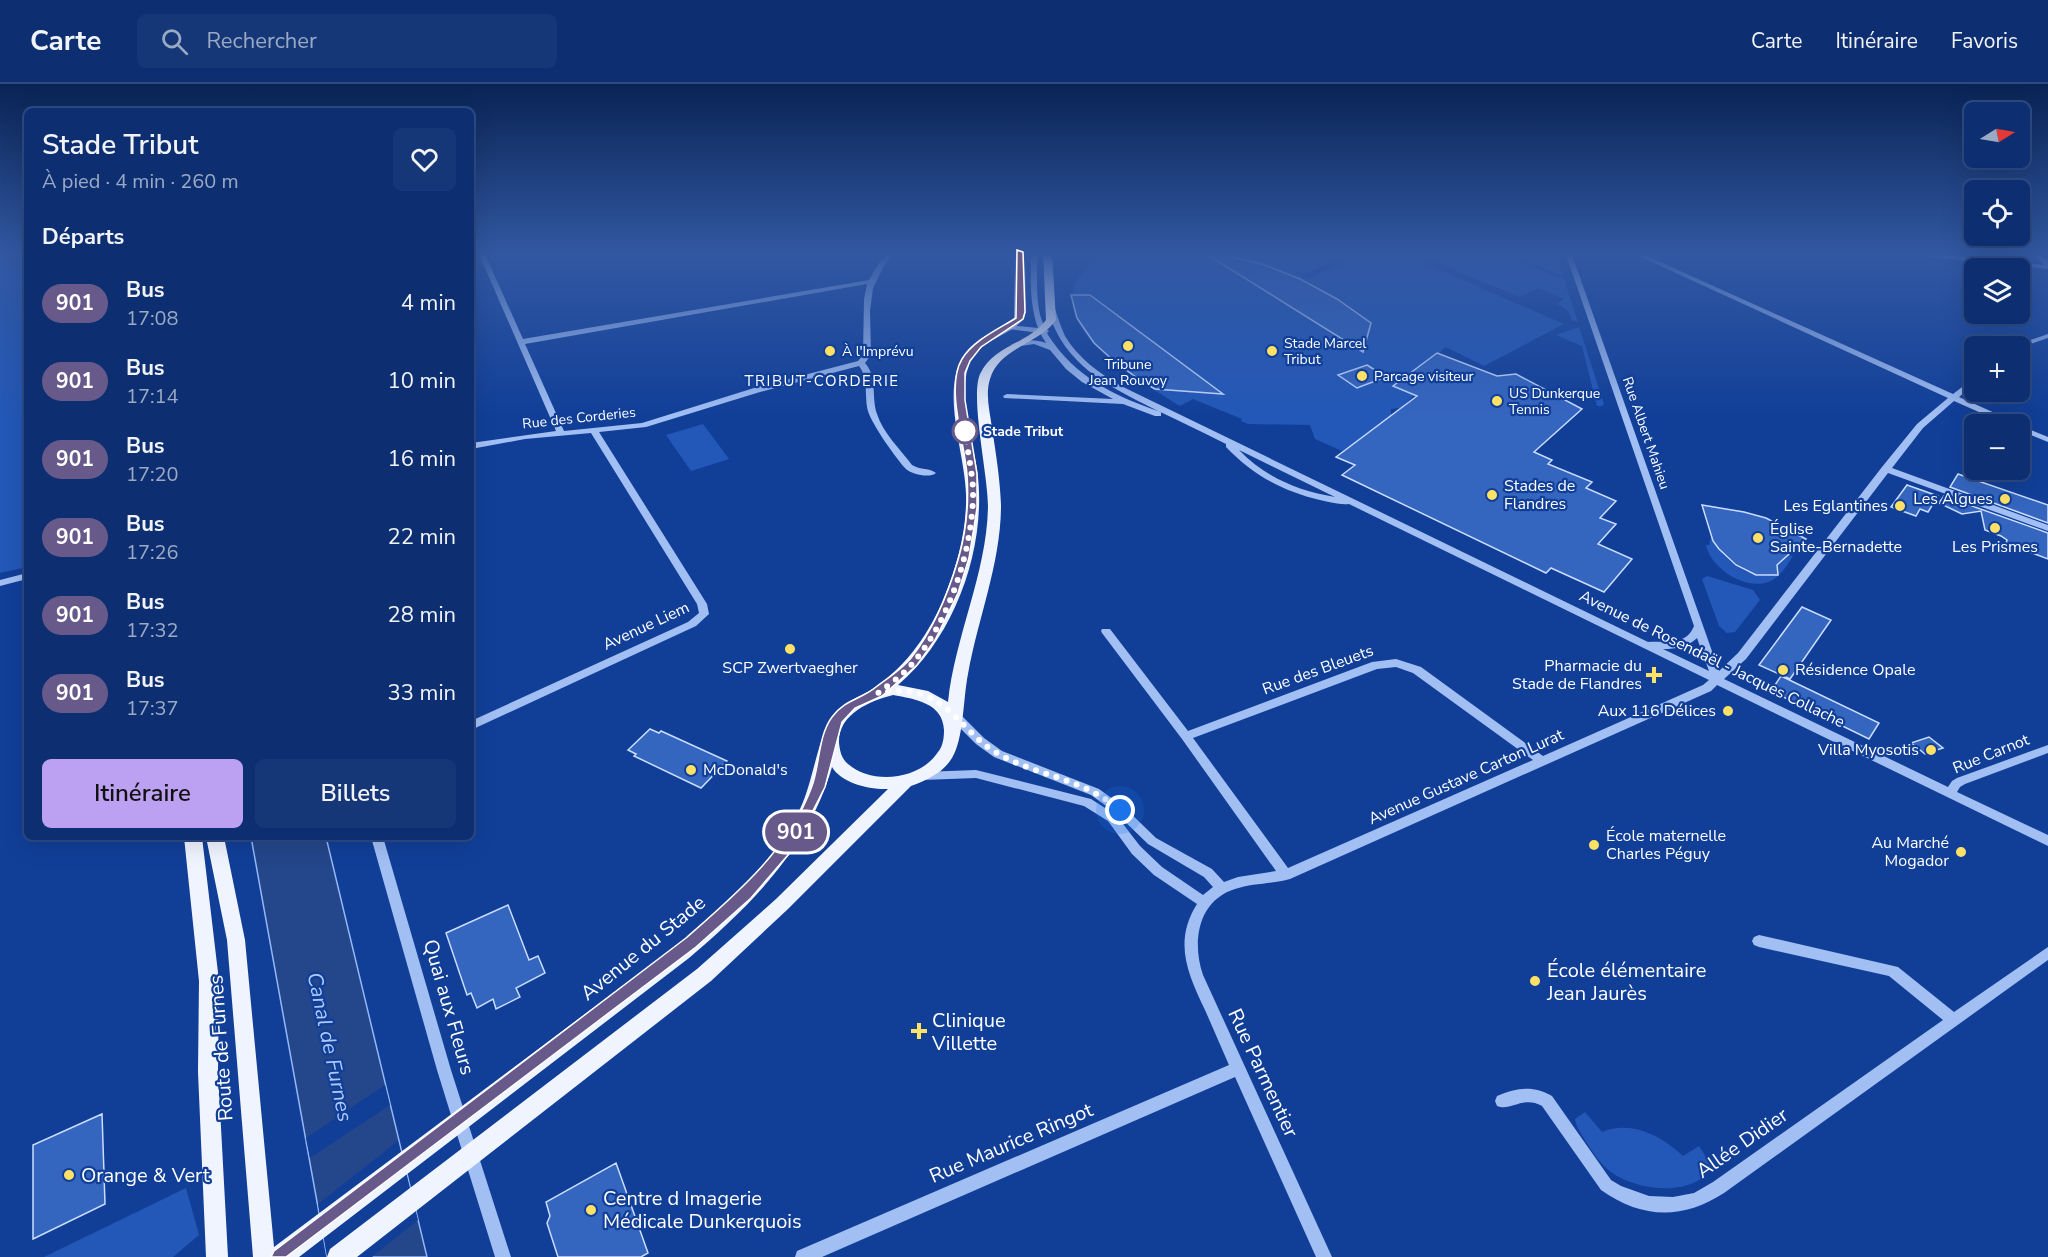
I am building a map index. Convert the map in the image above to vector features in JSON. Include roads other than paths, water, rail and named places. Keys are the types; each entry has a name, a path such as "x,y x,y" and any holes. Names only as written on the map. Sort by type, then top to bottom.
{"main road":[{"path":"878,693 907,670 923,649 944,613 956,584 968,541 973,492 960,400 961,373 966,360 978,345 1019,319 1021,307"},
{"name":"Avenue de Rosendaël - Jacques Collache","path":"1052,307 1052,311"},
{"path":"338,1257 721,961 912,779 938,764 947,754 954,737 953,720 961,665 992,540 994,488 983,382 993,363 1012,346 1043,331 1051,320 1052,311"},
{"path":"912,779 880,783 857,777 839,764 832,753 830,741 834,725 845,709 863,698 878,693 908,691 929,697 940,705 953,720"},
{"name":"Avenue du Stade","path":"280,1257 652,974 746,894 781,855 795,835 818,787 830,741"},
{"name":"Route de Furnes","path":"193,840 208,959 208,1072 217,1257"},
{"name":"Route de Furnes","path":"216,840 236,940 264,1257"}],"street":[{"path":"505,307 561,434"},
{"path":"521,342 726,307"},
{"path":"868,307 867,352 861,363 868,372 871,406 875,418 909,467 915,471 932,473"},
{"name":"Avenue de Rosendaël - Jacques Collache","path":"1036,307 1043,331 1054,349 1086,381 1127,403 1201,429"},
{"name":"Rue Albert Mahieu","path":"1587,307 1717,679"},
{"path":"1751,307 1988,414"},
{"name":"Avenue de Rosendaël - Jacques Collache","path":"1052,311 1057,327 1066,343 1083,362 1100,376 1142,399 2048,841"},
{"path":"1009,327 1043,331 1055,335 1066,343"},
{"path":"2030,342 2048,336"},
{"path":"1012,346 1035,342 1054,349"},
{"name":"Rue des Corderies","path":"474,445 507,439 650,423 757,390 861,363"},
{"name":"Avenue Gustave Carton Lurat","path":"1222,888 1286,874 1695,695 1742,656 1923,422 1964,388"},
{"path":"1007,396 1127,403"},
{"name":"Avenue Liem","path":"474,725 692,624 704,614 702,604 594,431"},
{"path":"2030,433 2048,440"},
{"name":"Avenue de Rosendaël - Jacques Collache","path":"1225,441 1249,467 1275,483 1312,496 1362,505"},
{"path":"1885,469 2048,528"},
{"path":"0,583 24,578"},
{"path":"1644,644 1685,643 1694,638 1699,624"},
{"path":"1106,631 1286,874"},
{"name":"Rue des Bleuets","path":"1186,736 1376,665 1396,663 1418,670 1542,761"},
{"path":"912,779 976,774 1087,802 1112,818 1136,850 1152,865 1203,902 1222,888 1208,873 1152,841 1120,810 1095,792 998,754 953,720"},
{"name":"Rue Carnot","path":"1950,794 1956,784 1961,781 2048,749"},
{"name":"Quai aux Fleurs","path":"378,840 503,1257"},
{"name":"Rue Parmentier","path":"1203,902 1193,934 1191,956 1201,987 1324,1257"},
{"path":"1759,941 1893,971 1954,1020"},
{"name":"Allée Didier","path":"1502,1101 1522,1094 1539,1096 1552,1108 1599,1175 1616,1192 1644,1202 1665,1205 1695,1200 1715,1189 2048,953"},
{"name":"Rue Maurice Ringot","path":"803,1257 1237,1069"}],"water":[{"name":"Canal de Furnes","path":"252,840 327,840 427,1257 327,1257"}],"place":[{"name":"Tribune Jean Rouvoy","path":"1128,346"},
{"name":"À l'Imprévu","path":"830,351"},
{"name":"Stade Marcel Tribut","path":"1272,351"},
{"name":"Parcage visiteur","path":"1362,376"},
{"name":"US Dunkerque Tennis","path":"1497,401"},
{"name":"Stade Tribut","path":"965,431"},
{"name":"Stades de Flandres","path":"1492,495"},
{"name":"Les Algues","path":"2005,499"},
{"name":"Les Eglantines","path":"1900,506"},
{"name":"Les Prismes","path":"1995,528"},
{"name":"Église Sainte-Bernadette","path":"1758,538"},
{"name":"SCP Zwertvaegher","path":"790,649"},
{"name":"Résidence Opale","path":"1783,670"},
{"name":"Pharmacie du Stade de Flandres","path":"1654,675"},
{"name":"Aux 116 Délices","path":"1728,711"},
{"name":"Villa Myosotis","path":"1931,750"},
{"name":"McDonald's","path":"691,770"},
{"name":"École maternelle Charles Péguy","path":"1594,845"},
{"name":"Au Marché Mogador","path":"1961,852"},
{"name":"École élémentaire Jean Jaurès","path":"1535,981"},
{"name":"Clinique Villette","path":"919,1031"},
{"name":"Orange & Vert","path":"69,1175"},
{"name":"Centre d Imagerie Médicale Dunkerquois","path":"591,1210"}],"district":[{"name":"TRIBUT-CORDERIE","path":"822,381"}]}
